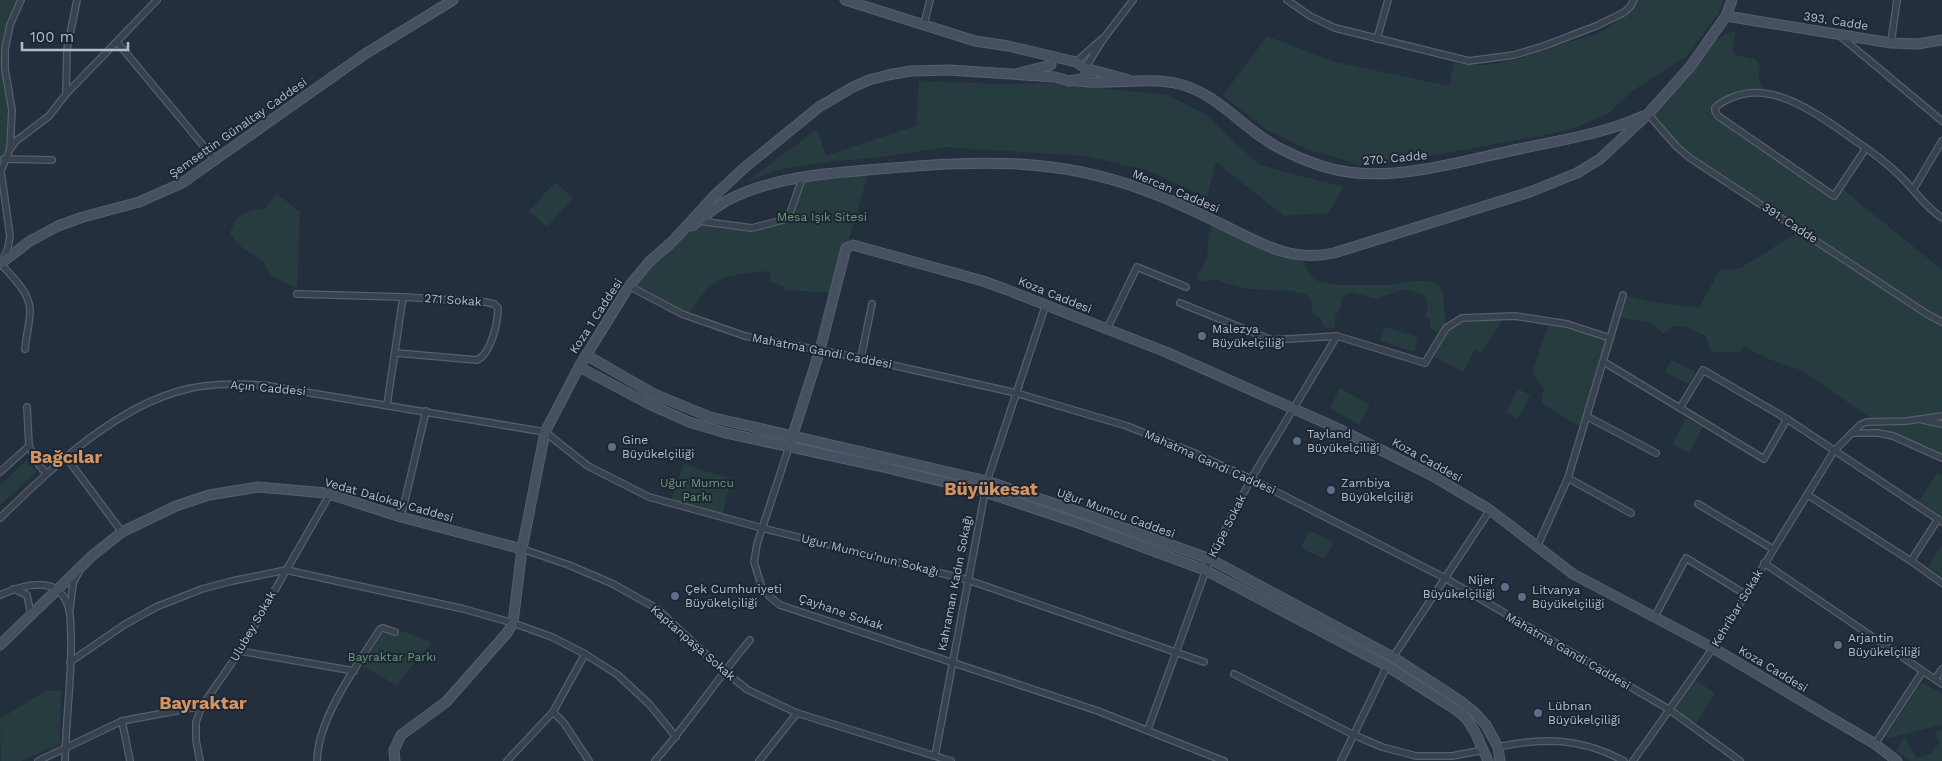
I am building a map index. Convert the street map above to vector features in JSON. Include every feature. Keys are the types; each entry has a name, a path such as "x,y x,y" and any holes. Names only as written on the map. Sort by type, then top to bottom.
{"main road":[{"name":"Şemsettin Günaltay Caddesi","path":"0,264 44,232 70,221 139,202 170,190 216,161 365,54 453,0"},
{"name":"270. Cadde","path":"845,0 975,41 1076,62 1085,68 1132,81"},
{"path":"1648,114 1690,66 1726,16 1732,0"},
{"name":"393. Cadde","path":"1726,16 1891,43 1924,44 1942,40"},
{"path":"1030,51 1041,58 1042,64 1039,68"},
{"path":"1014,74 1051,65 1056,60 1063,59"},
{"path":"1051,65 1051,73 1055,77"},
{"path":"1074,81 1085,76 1085,68"},
{"name":"Koza 1 Caddesi","path":"395,761 394,750 401,735 446,702 497,647 513,622 522,549 545,432 586,355 629,286 650,261 672,242 714,196 744,168 819,107 853,87 888,74 911,72 949,70 1014,74"},
{"name":"270. Cadde","path":"1014,74 1107,84 1132,81 1180,84 1200,92 1257,134 1283,150 1330,169 1364,174 1406,171 1448,164 1600,132 1648,114"},
{"name":"Mercan Caddesi","path":"672,242 722,204 739,195 802,176 958,163 1016,163 1054,166 1097,174 1186,207 1264,245 1300,256 1318,256 1373,242 1530,192 1577,173 1609,152 1648,114"},
{"name":"Koza Caddesi","path":"846,248 853,245 983,281 1046,304 1166,352 1408,462 1490,510 1573,574 1656,616 1713,648 1875,744 1897,761"},
{"name":"Çayhane Sokak","path":"789,447 820,350 846,248"},
{"name":"Uğur Mumcu Caddesi","path":"586,355 654,394 694,412 738,424 987,481 1210,559 1393,657 1472,710 1486,726 1498,747 1500,761"},
{"name":"Uğur Mumcu Caddesi","path":"579,367 649,404 689,422 726,433 888,468 985,492 1082,524 1205,570 1387,666 1466,718 1488,761"},
{"name":"Kahraman Kadın Sokağı","path":"985,492 987,481"},
{"name":"Vedat Dalokay Caddesi","path":"0,645 82,566 122,532 176,506 209,495 258,488 330,494 401,517 522,549"},
{"path":"1387,666 1393,657"}],"street":[{"path":"10,149 12,110 5,69 5,49 10,25 21,0"},
{"path":"66,94 67,49 77,0"},
{"path":"25,349 30,318 29,303 24,292 0,264 8,248 10,236 1,171 4,159 16,141 49,116 66,94 157,0"},
{"path":"924,24 930,0"},
{"path":"1085,68 1104,38 1133,0"},
{"path":"1287,0 1320,22 1335,28 1463,61 1474,61 1527,51 1579,32 1622,13 1630,7 1634,0"},
{"path":"1377,39 1388,0"},
{"path":"1891,43 1897,0"},
{"path":"1838,34 1942,121"},
{"path":"1076,62 1104,38"},
{"path":"117,42 216,161"},
{"path":"1866,148 1834,196 1718,116 1715,111 1716,106 1748,92 1782,98 1804,107 1866,148 1913,190 1926,206 1942,218"},
{"name":"391. Cadde","path":"1648,114 1677,147 1707,170 1942,322"},
{"path":"1913,190 1942,141"},
{"path":"4,159 52,160"},
{"path":"699,221 752,228 782,220 790,213 802,176"},
{"path":"1107,330 1137,267 1186,288"},
{"name":"Mahatma Gandi Caddesi","path":"629,286 682,314 750,338 861,358 1016,393 1136,429 1251,479 1444,578 1670,710 1740,761"},
{"name":"271 Sokak","path":"297,294 403,297 485,302 494,304 498,308 489,349 486,354 477,360 396,353"},
{"path":"1537,547 1568,478 1588,417 1623,295"},
{"path":"388,405 403,297"},
{"path":"1180,303 1272,340 1337,336 1426,363 1446,328 1462,318 1514,316 1567,324 1610,338"},
{"path":"861,358 872,304"},
{"name":"Kahraman Kadın Sokağı","path":"987,481 1046,304"},
{"name":"Küpe Sokak","path":"1148,729 1210,559 1251,479 1337,336"},
{"path":"1604,362 1764,459 1787,419"},
{"path":"1680,408 1703,370 1787,419 1940,520 1911,561"},
{"name":"Açın Caddesi","path":"0,518 46,473 110,424 157,398 192,388 219,384 264,385 545,432"},
{"path":"27,407 29,446 39,465 46,473"},
{"path":"401,517 426,412"},
{"path":"1919,419 1942,416"},
{"path":"1588,417 1656,453"},
{"path":"1919,419 1942,424"},
{"name":"Kehribar Sokak","path":"1633,761 1713,648 1834,451 1860,425 1867,422 1919,419"},
{"name":"Ugur Mumcu'nun Sokağı","path":"545,432 588,466 650,497 762,528 968,580 1204,662"},
{"path":"1852,433 1878,433 1893,436 1942,458"},
{"path":"0,472 29,446"},
{"name":"Çayhane Sokak","path":"789,447 762,528 754,562 756,574 769,596 780,604 1148,729 1224,761"},
{"path":"66,456 122,532"},
{"path":"1568,478 1631,512"},
{"name":"Kahraman Kadın Sokağı","path":"935,756 985,492"},
{"name":"Ulubey Sokak","path":"200,761 196,740 196,722 202,706 240,651 330,494"},
{"path":"1808,495 1942,583"},
{"path":"1698,504 1773,549"},
{"path":"1393,657 1490,510"},
{"name":"Kaptanpaşa Sokak","path":"522,549 569,565 612,584 656,608 724,671 748,690 797,713 951,761"},
{"path":"1656,616 1686,558 1745,594"},
{"path":"1764,563 1942,684"},
{"path":"65,761 70,662 70,614 73,583 82,566"},
{"path":"70,662 124,625 156,607 232,581 286,570 464,609 513,622 552,637 585,654 618,675 650,705 676,737"},
{"path":"0,595 27,585 39,585 57,590 64,597 70,614"},
{"path":"14,589 27,595 31,615"},
{"path":"316,761 325,723 354,671 380,629 383,628 395,632"},
{"path":"655,761 676,737 724,671 750,640"},
{"path":"240,651 354,671"},
{"path":"507,761 553,712 585,654"},
{"path":"1341,761 1387,666"},
{"path":"1935,679 1942,670"},
{"path":"1875,744 1923,671"},
{"path":"1234,674 1354,735 1382,747 1416,756 1452,756 1484,750"},
{"path":"38,761 122,721 202,706"},
{"path":"553,712 564,724 589,761"},
{"path":"760,761 797,713"},
{"path":"122,721 130,761"},
{"path":"1498,747 1538,740 1584,744 1606,751 1624,761"}],"green space":[{"path":"0,0 21,0 10,25 5,49 12,110 10,149 4,159 3,186 0,186"},
{"path":"1640,0 1724,0 1718,14 1687,56 1632,91 1609,113 1572,129 1555,133 1408,160 1361,165 1306,149 1265,129 1223,95 1267,36 1335,62 1449,86 1454,62 1468,65 1497,63 1527,56 1590,36 1618,21"},
{"path":"1736,31 1732,48 1736,55 1755,59 1760,65 1758,77 1763,88 1762,93 1726,100 1715,111 1833,196 1840,187 1942,270 1942,424 1919,419 1875,421 1803,371 1771,360 1744,345 1741,352 1711,352 1706,336 1687,327 1674,326 1663,334 1651,324 1617,315 1623,295 1654,302 1699,308 1719,271 1740,268 1801,230 1690,158 1648,114 1687,65 1699,53 1711,43"},
{"path":"919,81 999,84 1048,83 1168,95 1205,114 1259,165 1344,187 1328,213 1284,216 1216,162 1207,198 1147,170 1085,156 945,147 882,157 781,169 746,182 817,129 826,156 916,126"},
{"name":"Mesa Işık Sitesi","path":"869,170 834,293 784,290 784,286 770,282 770,271 740,274 724,278 708,288 687,316 629,286 636,277 699,221 752,228 786,217 803,176"},
{"path":"555,182 573,198 547,227 529,211"},
{"path":"275,195 300,211 297,288 270,274 263,261 237,244 230,233 239,217 247,212 266,208"},
{"path":"1213,224 1300,256 1310,274 1319,282 1340,285 1393,285 1414,281 1428,281 1438,285 1443,292 1446,328 1462,318 1505,317 1481,353 1475,350 1463,372 1431,355 1443,334 1430,329 1430,320 1426,317 1427,299 1423,294 1404,289 1376,299 1351,292 1343,297 1340,309 1335,317 1335,328 1324,327 1320,317 1313,314 1311,301 1306,294 1292,291 1247,289 1215,279 1200,282 1197,279 1206,260 1209,236"},
{"path":"1549,322 1610,338 1584,429 1541,403 1544,389 1532,372"},
{"path":"1384,327 1418,337 1414,352 1380,341"},
{"path":"1671,360 1695,372 1689,384 1665,372"},
{"path":"1340,388 1370,405 1359,425 1330,408"},
{"path":"1518,389 1530,395 1518,419 1506,412"},
{"path":"1686,418 1703,427 1689,453 1673,444"},
{"path":"1868,424 1923,424 1942,427 1942,454 1897,435 1867,428"},
{"path":"27,460 37,472 0,505 0,485"},
{"name":"Uğur Mumcu Parkı","path":"684,464 731,479 722,517 670,502"},
{"path":"1938,472 1942,475 1942,514 1938,519 1917,504"},
{"path":"1309,530 1334,542 1325,559 1301,548"},
{"path":"1942,545 1942,576 1928,566"},
{"name":"Bayraktar Parkı","path":"384,630 398,635 401,631 432,642 396,685 363,666"},
{"path":"1692,678 1715,693 1694,727 1670,710"},
{"path":"1922,682 1942,694 1942,725 1888,738 1886,736"},
{"path":"45,691 61,691 60,744 21,761 1,761 0,719"},
{"path":"1942,729 1942,761 1910,761 1896,750 1904,737 1917,758 1931,753 1939,743 1935,731"}],"place":[{"name":"Malezya Büyükelçiliği","path":"1202,336"},
{"name":"Tayland Büyükelçiliği","path":"1297,441"},
{"name":"Gine Büyükelçiliği","path":"612,447"},
{"name":"Zambiya Büyükelçiliği","path":"1331,490"},
{"name":"Nijer Büyükelçiliği","path":"1505,587"},
{"name":"Çek Cumhuriyeti Büyükelçiliği","path":"675,596"},
{"name":"Litvanya Büyükelçiliği","path":"1522,597"},
{"name":"Arjantin Büyükelçiliği","path":"1838,645"},
{"name":"Lübnan Büyükelçiliği","path":"1538,713"}],"district":[{"name":"Bağcılar","path":"66,457"},
{"name":"Büyükesat","path":"991,489"},
{"name":"Bayraktar","path":"203,703"}]}
